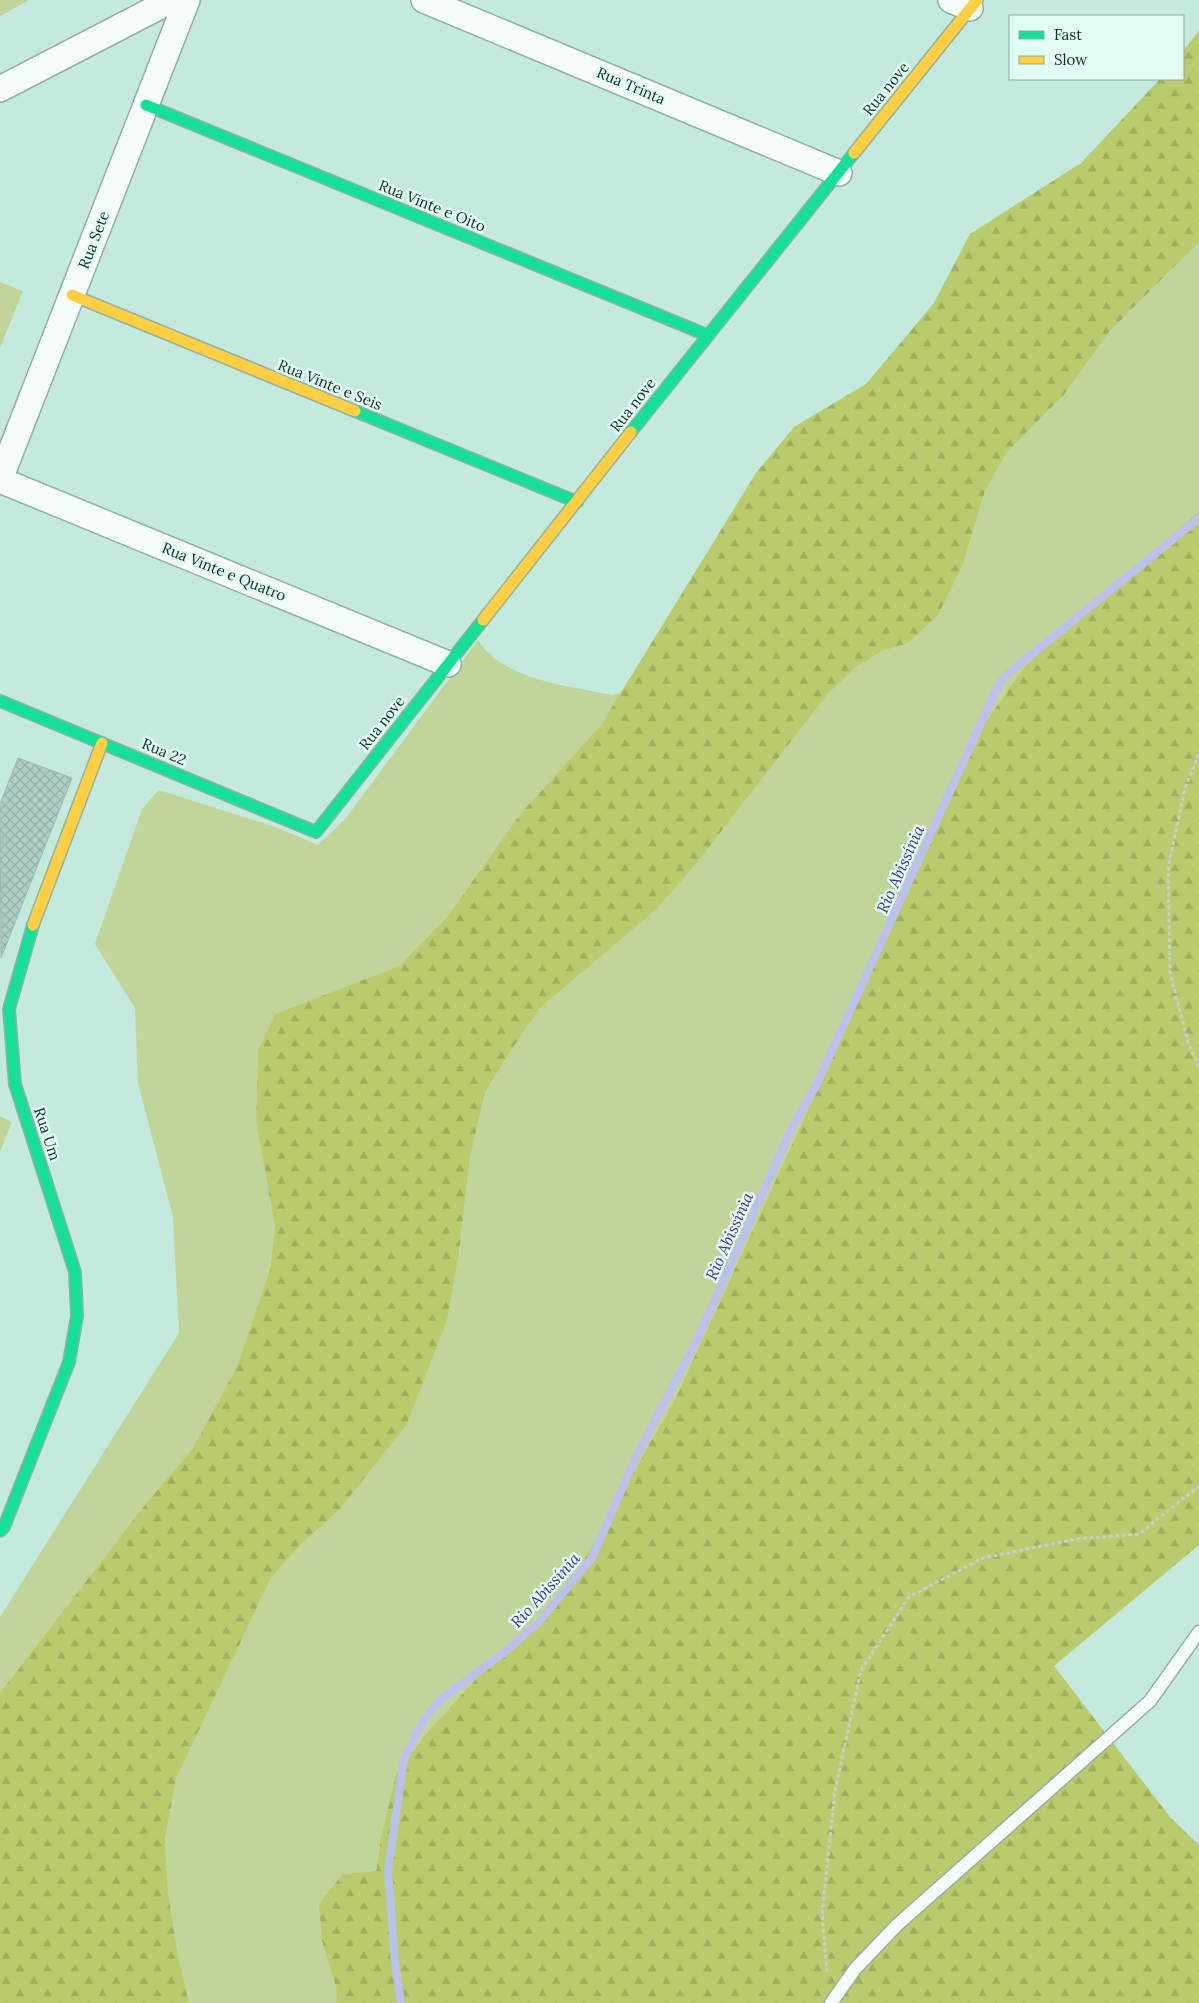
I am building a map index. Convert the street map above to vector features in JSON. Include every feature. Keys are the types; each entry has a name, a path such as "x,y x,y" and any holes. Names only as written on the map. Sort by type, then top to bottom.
{"street":[{"path":"0,89 172,0"},
{"name":"Rua Sete","path":"0,480 188,0"},
{"name":"Rua Trinta","path":"424,0 839,172"},
{"name":"Rua nove","path":"316,832 707,335 839,172 966,3"},
{"name":"Rua Vinte e Oito","path":"146,105 707,335"},
{"name":"Rua Vinte e Seis","path":"72,295 577,502"},
{"name":"Rua Vinte e Quatro","path":"0,480 448,664"},
{"name":"Rua 22","path":"0,701 316,832"},
{"name":"Rua Um","path":"0,1531 4,1527 69,1362 77,1316 75,1272 15,1084 9,1009 26,944 102,743"}],"lane":[{"path":"831,2003 855,1969 896,1925 1150,1701 1199,1632"}],"path":[{"path":"1199,754 1185,788 1168,868 1170,972 1188,1042 1199,1067"},
{"path":"828,1974 822,1915 836,1791 861,1670 909,1597 983,1558 1076,1539 1139,1534 1199,1486"}],"green space":[{"path":"0,0 29,0 0,16"},
{"path":"1199,31 1199,242 1109,332 1064,395 1007,452 985,491 963,564 938,615 908,643 882,651 855,668 828,694 696,864 657,909 540,1008 485,1093 470,1158 459,1252 447,1320 407,1424 339,1510 302,1543 271,1578 176,1779 165,1839 168,1892 178,1955 189,2003 0,2003 0,1693 147,1502 193,1448 238,1364 270,1269 275,1228 256,1120 258,1050 275,1014 399,966 447,917 521,813 601,725 756,473 794,427 866,384 934,303 970,234 1081,163 1159,80 1184,80 1184,50"},
{"path":"1199,242 1199,511 1025,666 987,720 675,1399 562,1599 485,1669 425,1735 396,1774 382,1832 376,1871 343,1874 322,1941 336,1987 337,2003 189,2003 178,1955 168,1892 165,1839 176,1779 271,1578 302,1543 459,1252 470,1158 485,1094 540,1008 657,909 696,864 828,694 855,668 882,651 908,643 963,564 985,491 1007,452 1064,395 1109,332"},
{"path":"0,282 23,291 0,348"},
{"path":"1199,511 1199,1545 1054,1666 1170,1817 1199,1845 1199,2003 337,2003 336,1987 322,1941 319,1904 343,1874 376,1871 382,1832 396,1774 425,1735 485,1669 562,1599 675,1399 987,720 1025,666"},
{"path":"478,640 489,653 503,664 520,673 557,684 612,695 621,693 601,725 521,813 447,917 399,966 275,1014 258,1050 256,1119 275,1228 270,1269 238,1364 193,1448 147,1502 0,1693 0,1617 179,1333 173,1217 138,1083 135,1008 95,944 142,809 159,790 278,828 318,845 346,818"},
{"path":"0,1116 12,1122 0,1152"}],"building":[{"path":"18,758 72,778 1,958 0,804"}],"waterway":[{"name":"Rio Abissínia","path":"401,2003 395,1962 388,1870 404,1759 423,1721 441,1699 505,1652 539,1622 592,1558 636,1457 696,1342 791,1130 816,1086 996,690 1004,677 1199,518"}],"traffic: fast":[{"path":"146,105 707,335"},
{"path":"631,432 854,153"},
{"path":"355,411 577,502"},
{"path":"0,701 316,832 483,620"},
{"path":"0,1531 4,1527 69,1362 77,1316 75,1272 15,1084 9,1009 33,925"}],"traffic: slow":[{"path":"854,153 977,0"},
{"path":"72,295 355,411"},
{"path":"483,620 631,432"},
{"path":"33,925 102,743"}]}
